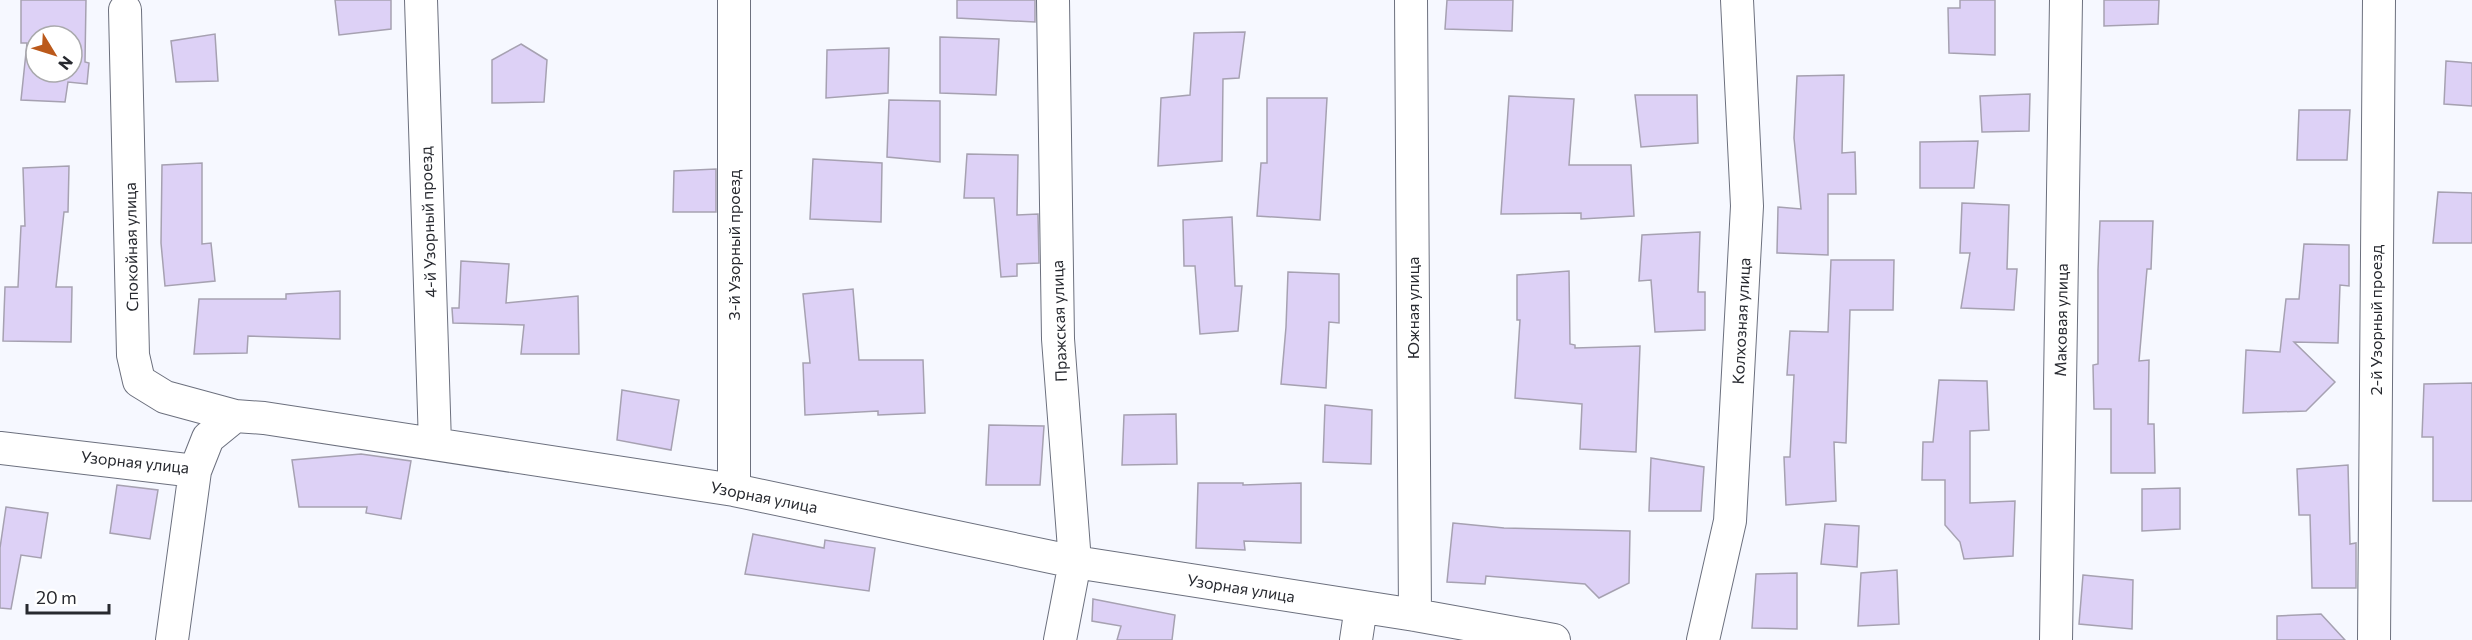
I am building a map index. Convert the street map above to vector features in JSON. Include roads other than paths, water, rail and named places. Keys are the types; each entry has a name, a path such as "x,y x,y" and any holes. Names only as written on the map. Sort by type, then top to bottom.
{"street":[{"name":"4-й Узорный проезд","path":"421,0 435,444"},
{"name":"3-й Узорный проезд","path":"734,0 734,490"},
{"name":"Пражская улица","path":"1053,0 1058,339 1075,562 1060,640"},
{"name":"Южная улица","path":"1411,0 1415,615"},
{"name":"Колхозная улица","path":"1703,640 1730,521 1746,229 1747,206 1737,0"},
{"name":"Маковая улица","path":"2056,640 2066,0"},
{"name":"2-й Узорный проезд","path":"2374,640 2379,0"},
{"name":"Спокойная улица","path":"125,10 133,355 139,381 165,397 235,416"},
{"name":"Узорная улица","path":"0,448 195,471 208,438 235,416 264,418 734,490 1075,562 1415,615 1554,640"},
{"path":"172,640 195,471"},
{"path":"1356,640 1361,607"}]}
